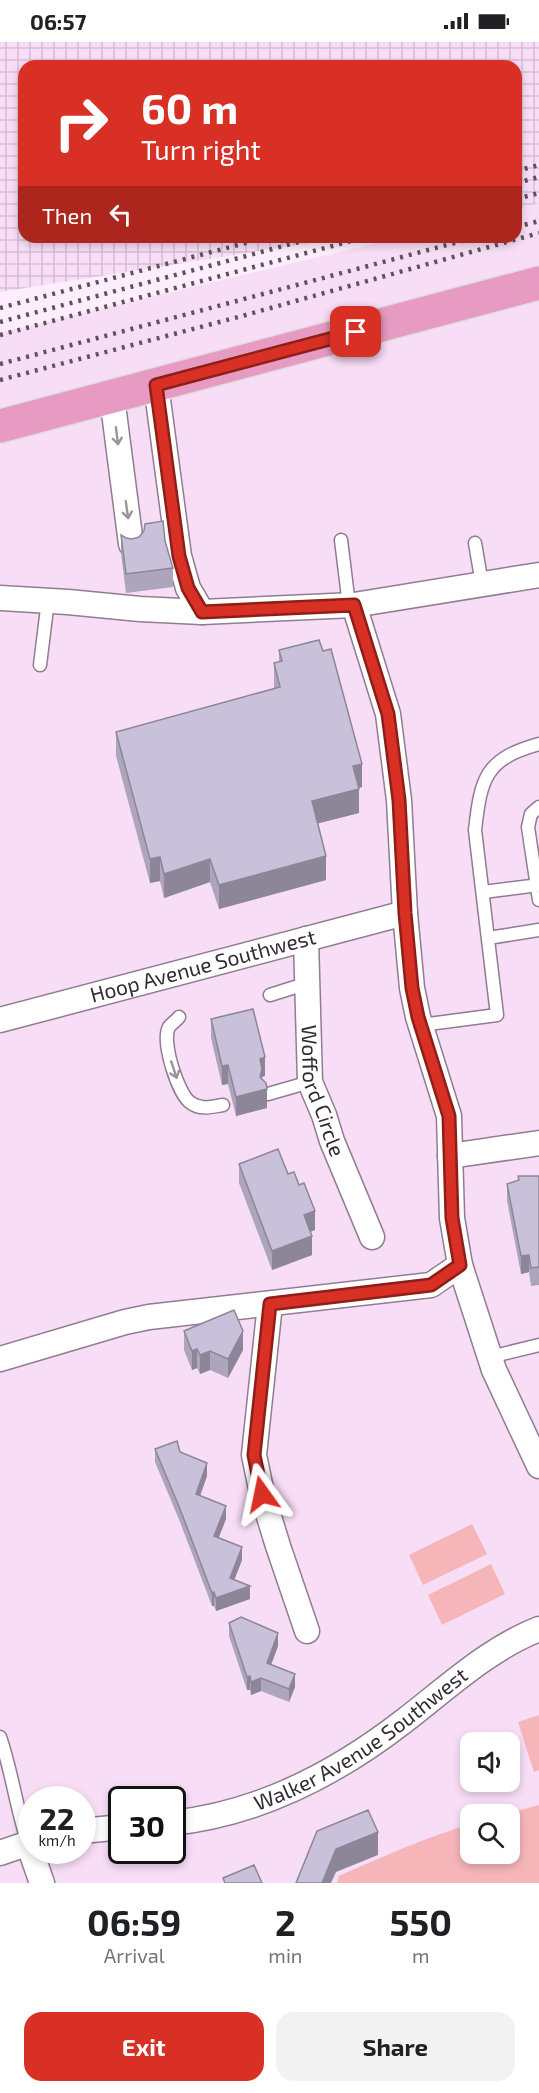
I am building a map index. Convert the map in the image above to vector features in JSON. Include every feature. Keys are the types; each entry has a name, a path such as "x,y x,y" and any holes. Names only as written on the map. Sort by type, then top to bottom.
{"main road":[{"path":"0,426 539,283"}],"street":[{"path":"156,385 179,556 188,588 202,612"},
{"path":"112,397 131,544"},
{"path":"0,598 139,601 202,612 352,605 539,575"},
{"path":"352,605 388,714 399,800 405,913 412,988 449,1116 452,1218 460,1265 494,1370 539,1466"},
{"name":"Hoop Avenue Southwest","path":"0,1020 405,913"},
{"name":"Wofford Circle","path":"306,939 310,1082 372,1237"},
{"path":"450,1156 539,1143"},
{"path":"0,1359 149,1317 431,1285 460,1265"},
{"path":"270,1304 254,1455 262,1494 307,1631"},
{"name":"Walker Avenue Southwest","path":"186,1820 232,1812 283,1794 311,1780 379,1740 489,1656 509,1643 539,1629"},
{"path":"0,1853 18,1846"},
{"path":"36,1864 42,1883"}],"lane":[{"path":"341,540 352,605"},
{"path":"475,543 482,584"},
{"path":"40,665 48,600"},
{"path":"421,1025 497,1015 475,830 478,804 484,778 498,760 522,748 539,744"},
{"path":"539,807 531,814 528,827 539,900"},
{"path":"483,892 538,885"},
{"path":"488,938 539,930"},
{"path":"270,994 308,983"},
{"path":"179,1017 169,1028 167,1040 170,1058 182,1095 190,1103 203,1108 223,1106"},
{"path":"268,1094 310,1082"},
{"path":"490,1357 539,1345"},
{"path":"0,1737 18,1814"}],"shaded area":[{"path":"0,42 539,42 539,203 522,208 522,60 18,60 18,243 310,243 0,292"},
{"path":"539,203 539,1883 0,1883 0,333 377,243 522,243 522,208"},
{"path":"472,1524 487,1554 423,1585 409,1555"},
{"path":"491,1564 505,1594 442,1625 428,1595"},
{"path":"539,1715 539,1770 534,1772 518,1722"},
{"path":"539,1805 539,1883 337,1883 339,1876 421,1841 460,1827 460,1864 520,1864 520,1810"}],"building":[{"path":"163,521 165,541 173,568 126,574 121,535 132,539 139,537 144,531 145,524"},
{"path":"319,640 323,651 331,649 362,764 353,766 359,789 312,801 326,856 219,885 210,859 164,874 160,857 150,859 116,732 280,687 274,663 282,661 279,650"},
{"path":"253,1009 265,1057 260,1059 262,1069 260,1077 266,1083 267,1089 236,1097 228,1065 222,1066 211,1019"},
{"path":"278,1149 288,1174 294,1172 299,1185 304,1183 315,1211 304,1215 312,1236 272,1251 239,1164"},
{"path":"518,1176 539,1176 539,1267 531,1268 529,1255 521,1256 507,1184 519,1180"},
{"path":"234,1310 243,1331 228,1359 210,1351 200,1355 197,1349 192,1351 184,1331"},
{"path":"177,1441 180,1452 207,1463 196,1494 226,1506 214,1536 242,1547 230,1578 250,1586 216,1598 214,1592 212,1593 155,1449"},
{"path":"241,1617 278,1633 267,1663 295,1674 289,1689 261,1678 251,1682 250,1676 247,1677 229,1623"},
{"path":"368,1810 378,1832 336,1849 322,1883 296,1883 317,1831"},
{"path":"254,1865 262,1883 225,1883 223,1878"}],"railway":[{"path":"522,169 539,165"},
{"path":"522,181 539,177"},
{"path":"522,197 539,193"},
{"path":"522,225 539,221"},
{"path":"522,238 539,233"},
{"path":"0,308 245,243"},
{"path":"0,322 295,243"},
{"path":"0,335 344,243"},
{"path":"0,364 454,243"},
{"path":"0,380 242,316 503,243"}],"route":[{"path":"262,1494 254,1455 270,1304 431,1285 460,1265 452,1218 449,1116 418,1017 412,988 405,913 399,800 388,714 354,605 202,612 188,588 179,556 156,385 356,332"}]}
